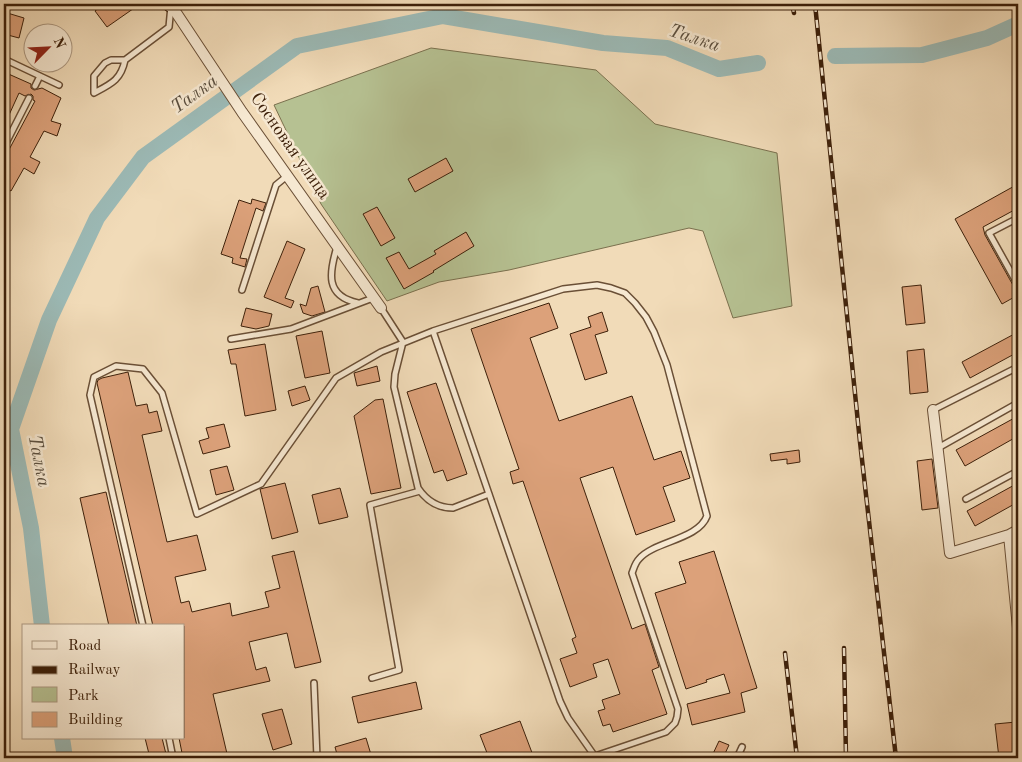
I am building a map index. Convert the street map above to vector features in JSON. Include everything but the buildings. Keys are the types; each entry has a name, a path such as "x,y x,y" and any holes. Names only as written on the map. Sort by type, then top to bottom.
{"street":[{"name":"Сосновая улица","path":"172,4 242,112 381,308"},
{"path":"933,410 950,553 1014,532 1018,628"}],"lane":[{"path":"125,60 104,62 94,76 94,92 112,84 122,70 125,60 168,27 172,4"},
{"path":"4,59 59,85"},
{"path":"34,86 40,76"},
{"path":"4,147 28,98"},
{"path":"242,290 276,185 287,175"},
{"path":"1018,218 989,233 1018,285"},
{"path":"337,246 331,268 331,280 337,294 347,301 358,303"},
{"path":"143,624 90,395 94,377 116,366 143,368 162,393 197,514 261,484 336,378 381,352 433,331 562,289 596,285 611,288 625,293 635,303 650,324 664,357 707,516 700,528 644,554 639,558 632,573 678,709 674,723 666,732 595,757 568,718 560,701 433,331"},
{"path":"231,339 291,329 373,298"},
{"path":"381,308 403,342 395,374 394,387 418,488 434,503 448,508 454,508 488,494"},
{"path":"933,410 1018,367"},
{"path":"938,448 1018,404"},
{"path":"966,499 1018,471"},
{"path":"372,678 399,670 370,505 420,491"},
{"path":"314,683 316,758"},
{"path":"169,740 173,758"},
{"path":"737,758 742,747"}],"green space":[{"path":"431,48 596,70 655,124 777,153 792,306 733,318 703,231 689,228 509,270 439,282 387,301 321,204 274,105"}],"waterway":[{"name":"Талка","path":"42,624 31,528 11,429 49,320 97,218 143,157 297,46 443,16 603,43 667,48 719,69 758,63"},
{"name":"Талка","path":"835,56 922,55 987,38 1018,24"},
{"name":"Талка","path":"62,740 65,758"}],"railway":[{"path":"792,4 794,13"},
{"path":"815,4 860,442 896,758"},
{"path":"844,648 846,758"},
{"path":"785,653 797,758"}]}
